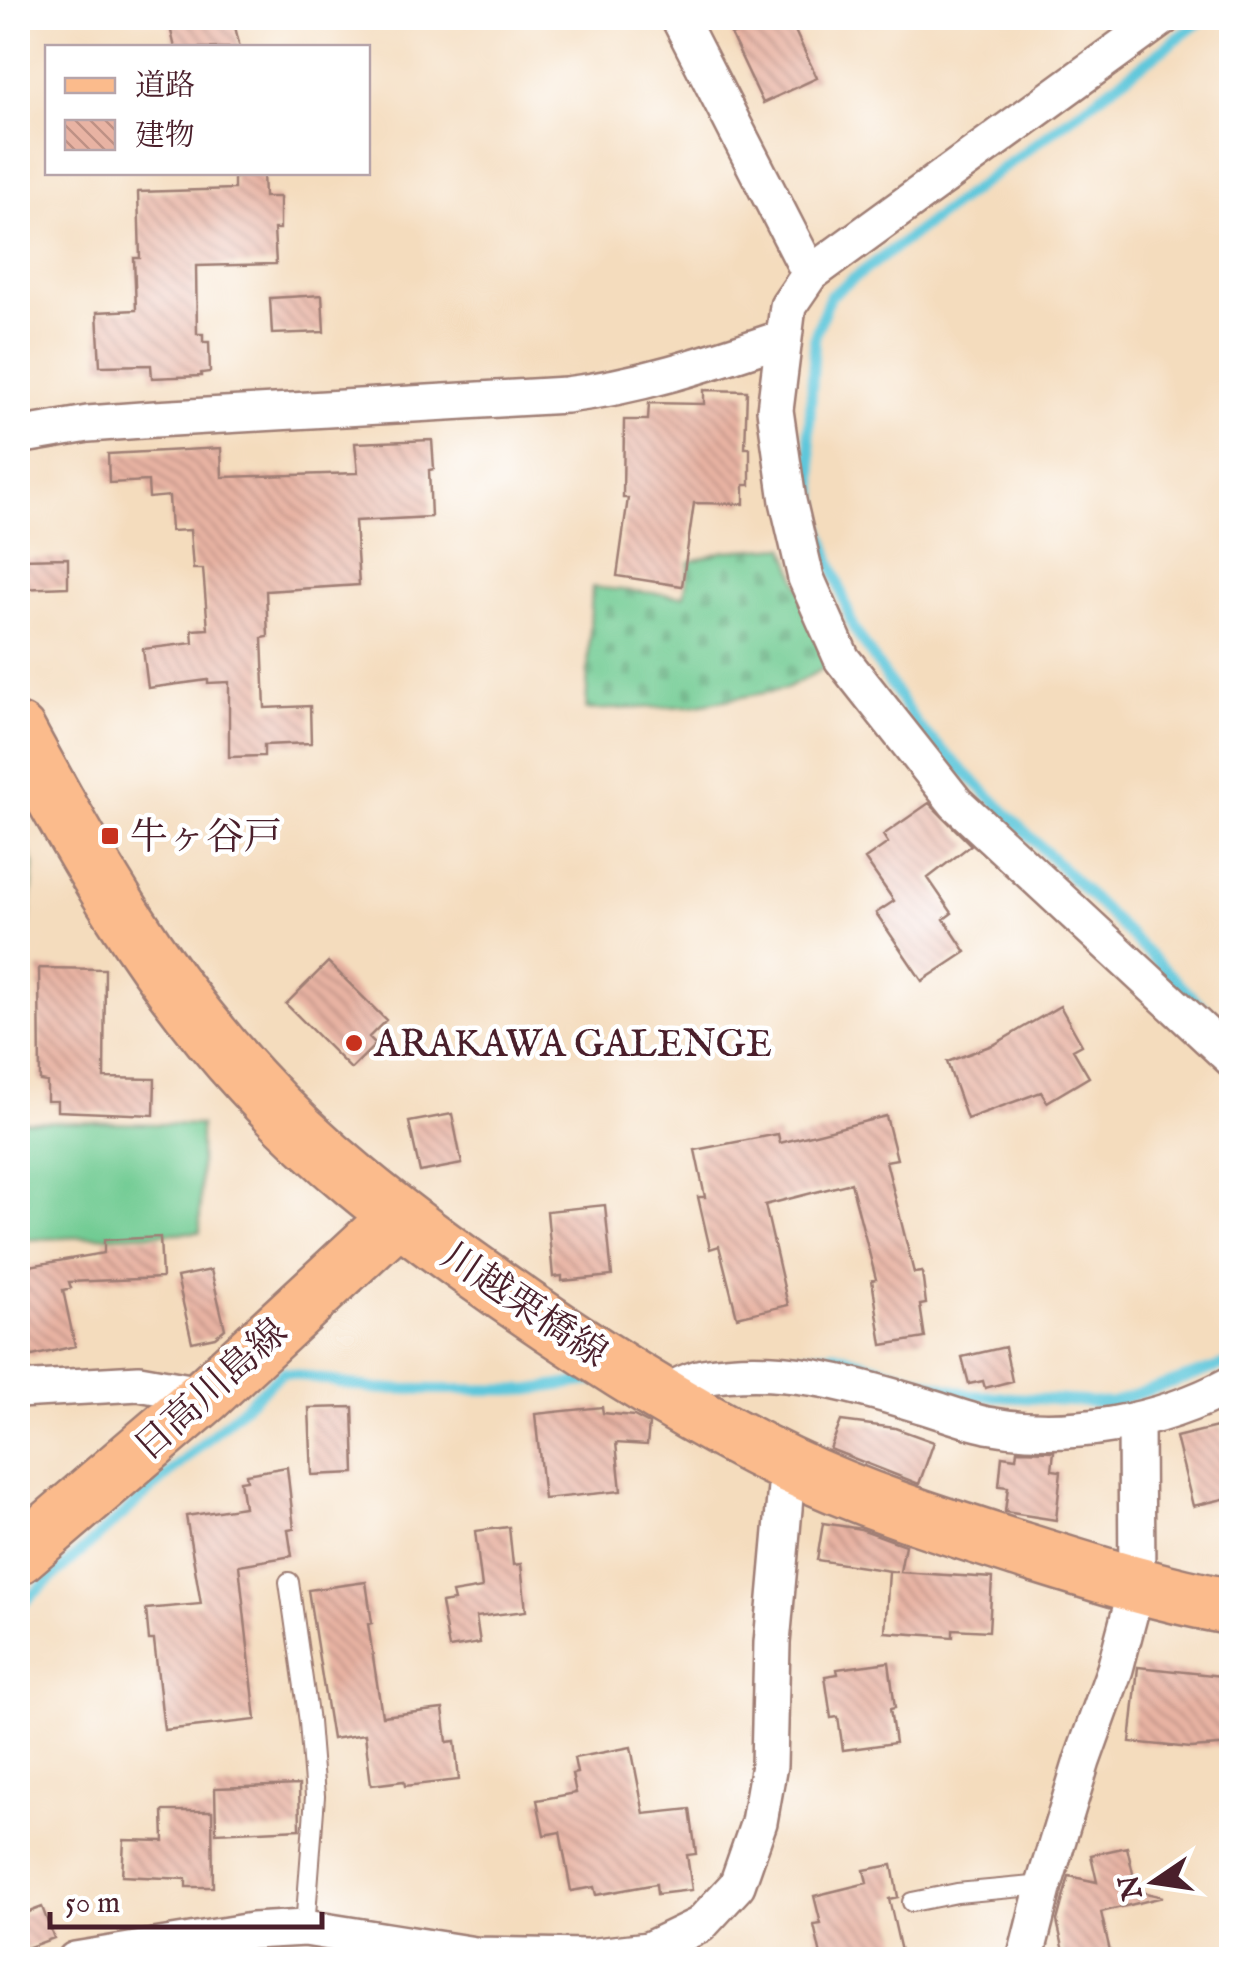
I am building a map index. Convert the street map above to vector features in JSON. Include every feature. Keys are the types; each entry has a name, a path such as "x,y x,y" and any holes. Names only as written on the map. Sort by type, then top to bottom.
{"main road":[{"name":"川越栗橋線","path":"18,732 82,852 132,934 189,1010 276,1108 329,1160 398,1217 533,1314 660,1394 788,1464 933,1522 1137,1586 1232,1608"},
{"name":"日高川島線","path":"18,1556 206,1395 398,1217"}],"street":[{"path":"679,18 810,274"},
{"path":"1162,18 810,274 788,306 774,410 788,501 806,578 842,659 956,804 1232,1059"},
{"path":"18,436 138,420 617,389 782,338"},
{"path":"660,1394 700,1378 768,1371 828,1378 987,1425 1067,1431 1136,1420 1209,1396 1232,1384"},
{"path":"18,1390 139,1383 206,1395"},
{"path":"1025,1960 1044,1885 1115,1669 1137,1586 1136,1420"},
{"path":"75,1960 252,1931 306,1928 475,1957 588,1957 648,1950 700,1925 737,1885 759,1822 769,1765 772,1642 788,1464"}],"lane":[{"path":"289,1582 315,1796 306,1928"},
{"path":"912,1902 957,1893 1044,1885"}],"green space":[{"path":"785,547 828,666 786,689 692,706 586,710 592,587 684,596 690,562 725,551"},
{"path":"18,848 28,848 34,865 18,1056"},
{"path":"18,1121 200,1125 200,1232 18,1240"}],"building":[{"path":"168,18 233,18 239,45 174,45"},
{"path":"767,18 789,18 817,78 763,103 731,35"},
{"path":"234,175 263,175 264,197 280,197 280,229 274,229 276,264 196,266 197,334 203,334 203,342 209,342 210,372 201,376 152,378 151,365 100,366 97,312 136,310 134,258 140,258 138,192 234,189"},
{"path":"322,295 324,332 272,334 270,298"},
{"path":"704,390 747,391 745,448 750,448 750,485 744,485 744,504 694,503 682,586 617,576 628,498 623,498 624,420 648,420 649,403 704,404"},
{"path":"432,440 431,517 355,521 359,585 266,591 268,637 262,638 265,708 310,706 311,743 264,745 264,756 229,757 229,682 208,680 148,688 143,649 193,643 192,630 208,629 203,569 193,569 190,530 171,531 169,496 149,498 148,481 109,483 108,454 221,448 222,477 358,473 355,443"},
{"path":"68,558 68,587 18,589 18,559"},
{"path":"929,803 971,845 928,878 952,913 944,919 966,952 922,981 876,913 894,901 865,859 888,843 883,835"},
{"path":"328,962 386,1020 369,1037 376,1044 351,1069 286,1004"},
{"path":"39,968 105,969 104,1078 155,1079 154,1115 57,1111 57,1101 47,1101 47,1082 40,1081"},
{"path":"1060,1006 1082,1045 1073,1050 1089,1077 1047,1102 1041,1092 967,1119 947,1062 995,1044"},
{"path":"452,1114 462,1164 420,1172 409,1122"},
{"path":"886,1116 897,1159 886,1161 914,1273 922,1272 926,1304 920,1305 925,1338 882,1345 872,1280 876,1279 851,1183 765,1205 788,1305 737,1317 719,1246 710,1249 698,1197 705,1197 695,1150 778,1134 780,1143"},
{"path":"605,1205 612,1276 562,1281 562,1276 553,1277 547,1211"},
{"path":"160,1237 162,1278 69,1282 71,1288 63,1290 75,1346 28,1357 18,1304 18,1268 104,1253 104,1240"},
{"path":"211,1270 225,1329 215,1337 192,1342 177,1277"},
{"path":"1005,1347 1012,1381 985,1388 983,1381 969,1384 962,1357"},
{"path":"353,1407 355,1473 312,1475 309,1408"},
{"path":"602,1407 603,1413 634,1416 649,1424 647,1445 616,1443 621,1491 544,1499 535,1414"},
{"path":"841,1421 895,1428 934,1442 919,1484 830,1449"},
{"path":"1221,1426 1232,1468 1232,1497 1193,1506 1176,1437"},
{"path":"1017,1450 1054,1451 1052,1470 1061,1471 1056,1520 1005,1512 1008,1487 999,1486 1002,1456 1016,1458"},
{"path":"287,1467 294,1529 288,1530 292,1556 239,1565 256,1720 164,1730 154,1640 149,1640 146,1609 201,1604 186,1516 244,1507 240,1481 247,1480 246,1474"},
{"path":"823,1523 861,1529 905,1545 900,1572 992,1578 989,1631 953,1629 953,1637 885,1632 889,1572 897,1572 817,1560"},
{"path":"509,1527 513,1565 521,1564 526,1611 476,1617 480,1643 449,1648 441,1603 454,1601 452,1593 482,1588 475,1531"},
{"path":"366,1582 382,1716 443,1709 447,1742 455,1741 459,1780 371,1785 365,1734 332,1739 308,1590"},
{"path":"889,1662 895,1743 843,1750 838,1717 831,1718 825,1676 838,1674 837,1669"},
{"path":"1138,1667 1232,1677 1232,1745 1191,1748 1130,1742"},
{"path":"631,1747 644,1814 690,1809 696,1854 687,1855 692,1890 657,1894 656,1884 596,1895 594,1887 571,1891 560,1832 544,1835 537,1800 576,1793 574,1758"},
{"path":"299,1785 300,1829 216,1833 215,1788"},
{"path":"163,1811 212,1811 213,1887 186,1887 186,1879 122,1876 124,1840 164,1841"},
{"path":"1127,1847 1137,1891 1163,1897 1101,1912 1112,1960 1066,1960 1057,1921 1069,1876 1097,1882 1091,1855"},
{"path":"892,1865 898,1897 889,1899 903,1960 822,1960 814,1925 821,1924 814,1896 867,1883 864,1870"},
{"path":"42,1907 54,1938 24,1949 18,1933 18,1916"}],"waterway":[{"path":"1205,18 830,296 815,335 809,432 818,522 853,627 918,726 1218,1022"},
{"path":"778,1358 835,1354 970,1395 1111,1403 1232,1362"},
{"path":"18,1608 283,1372 374,1389 529,1390 601,1379"}],"place":[{"name":"牛ヶ谷戸","path":"110,836"},
{"name":"ARAKAWA GALENGE","path":"354,1043"}]}
